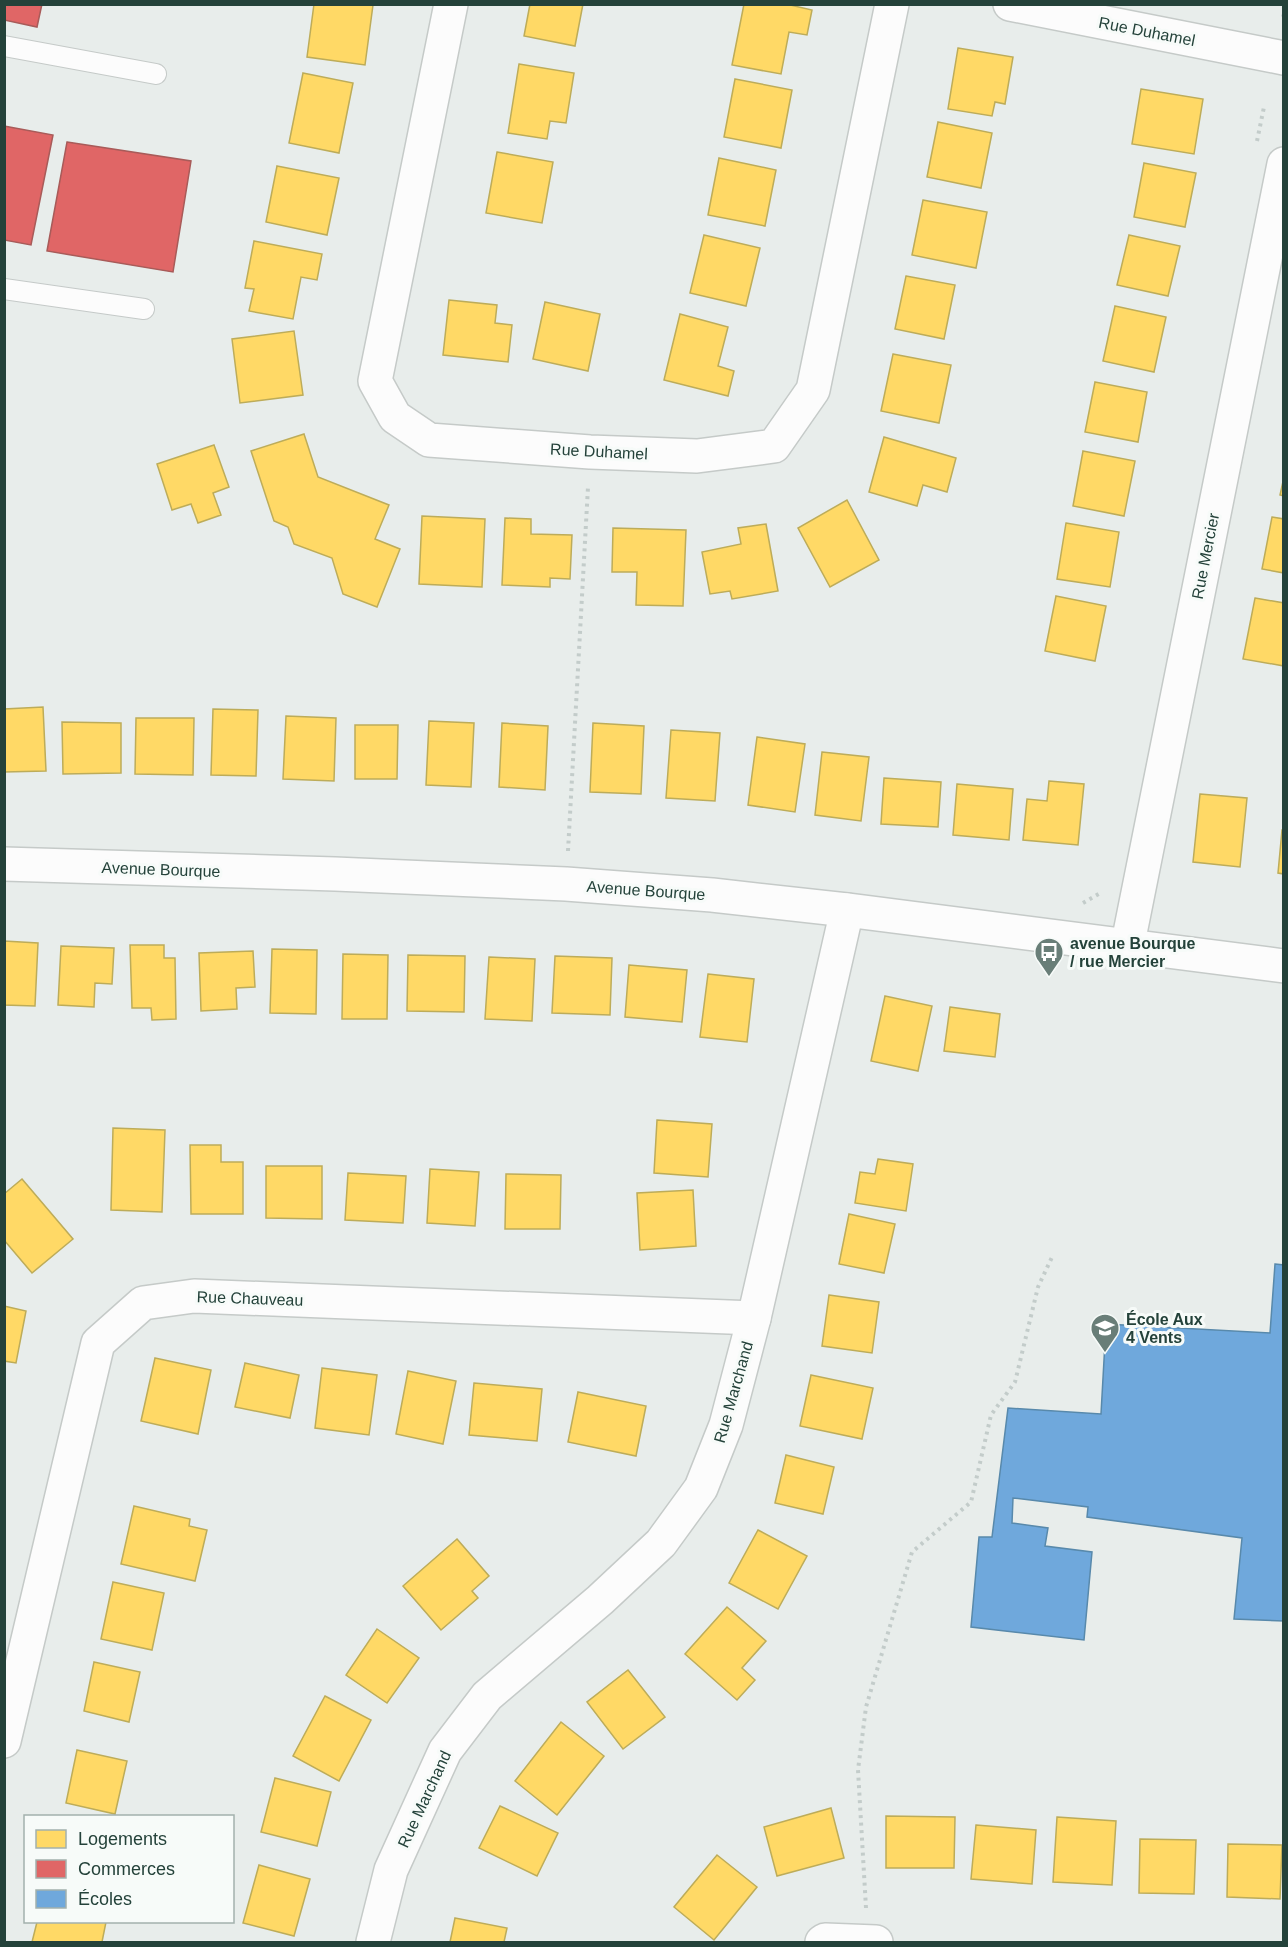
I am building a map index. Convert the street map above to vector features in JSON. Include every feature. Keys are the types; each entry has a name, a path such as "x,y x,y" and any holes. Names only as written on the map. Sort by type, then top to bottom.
{"street":[{"name":"Rue Duhamel","path":"451,4 375,381 395,417 429,440 590,452 697,456 774,446 813,390 892,4"},
{"name":"Rue Duhamel","path":"1010,4 1284,58"},
{"name":"Rue Mercier","path":"1127,948 1284,164"},
{"name":"Avenue Bourque","path":"4,864 323,873 566,884 712,895 1284,966"},
{"name":"Rue Marchand","path":"373,1942 391,1870 445,1751 487,1696 600,1600 661,1543 701,1488 726,1425 754,1318 847,910"},
{"name":"Rue Chauveau","path":"4,1741 98,1343 143,1303 194,1296 754,1318"},
{"path":"822,1942 825,1940 876,1942"}],"lane":[{"path":"4,46 156,74"},
{"path":"4,289 144,309"}],"path":[{"path":"566,884 590,452"},
{"path":"868,1942 858,1770 866,1707 912,1552 971,1502 991,1414 1015,1382 1038,1287 1053,1255"}],"building: Logements":[{"path":"314,4 373,5 365,65 307,57"},
{"path":"530,4 583,4 575,46 524,36"},
{"path":"744,4 786,4 812,10 807,35 789,32 781,74 732,65"},
{"path":"958,48 1013,57 1005,104 995,102 992,116 948,109"},
{"path":"519,64 574,73 566,123 550,121 547,139 508,133"},
{"path":"303,73 353,83 339,153 289,143"},
{"path":"735,79 792,90 781,148 724,137"},
{"path":"1141,89 1203,99 1194,154 1132,144"},
{"path":"938,122 992,133 981,188 927,177"},
{"path":"497,152 553,162 542,223 486,213"},
{"path":"719,158 776,170 765,226 708,215"},
{"path":"1144,163 1196,173 1185,227 1134,217"},
{"path":"277,166 339,178 327,235 266,222"},
{"path":"923,200 987,212 976,268 912,255"},
{"path":"704,235 760,248 746,306 690,293"},
{"path":"1129,235 1180,246 1168,296 1117,285"},
{"path":"254,241 322,254 317,280 301,277 293,319 249,311 254,289 245,288"},
{"path":"906,276 955,285 944,339 895,329"},
{"path":"449,300 497,305 495,323 512,325 508,362 443,355"},
{"path":"545,302 600,314 588,371 533,359"},
{"path":"1115,306 1166,317 1154,372 1103,361"},
{"path":"680,314 728,327 718,366 734,371 728,396 664,380"},
{"path":"294,331 303,395 240,403 232,339"},
{"path":"893,354 951,365 939,423 881,411"},
{"path":"1095,382 1147,392 1138,442 1085,432"},
{"path":"304,434 318,477 389,505 375,539 400,549 377,607 343,594 332,558 294,544 288,527 274,521 251,451"},
{"path":"884,437 956,458 947,492 923,485 917,506 869,492"},
{"path":"214,445 229,487 213,493 221,515 198,523 191,504 172,510 157,464"},
{"path":"1083,451 1135,461 1124,516 1073,506"},
{"path":"1284,477 1284,496 1280,495"},
{"path":"847,500 879,560 830,587 798,528"},
{"path":"422,516 485,519 482,587 419,584"},
{"path":"1272,517 1284,519 1284,573 1262,569"},
{"path":"505,518 531,519 531,534 572,535 570,579 550,578 550,587 502,585"},
{"path":"1066,523 1119,532 1110,587 1057,579"},
{"path":"766,524 778,591 732,599 730,591 710,594 702,552 741,544 738,528"},
{"path":"613,528 686,530 683,606 636,605 637,572 612,572"},
{"path":"1056,596 1106,606 1095,661 1045,651"},
{"path":"1255,598 1284,603 1284,666 1243,659"},
{"path":"43,707 46,771 4,772 4,709"},
{"path":"213,709 258,710 256,776 211,775"},
{"path":"286,716 336,718 334,781 283,779"},
{"path":"136,718 194,718 193,775 135,774"},
{"path":"429,721 474,723 471,787 426,785"},
{"path":"62,722 121,723 121,773 63,774"},
{"path":"502,723 548,726 545,790 499,787"},
{"path":"593,723 644,726 641,794 590,792"},
{"path":"355,725 398,725 397,779 355,779"},
{"path":"671,730 720,733 715,801 666,798"},
{"path":"757,737 805,744 795,812 748,805"},
{"path":"822,752 869,757 861,821 815,815"},
{"path":"884,778 941,782 938,827 881,824"},
{"path":"1049,781 1084,784 1078,845 1023,840 1027,799 1047,801"},
{"path":"957,784 1013,789 1009,840 953,835"},
{"path":"1200,794 1247,798 1240,867 1193,862"},
{"path":"1282,830 1284,830 1284,874 1278,873"},
{"path":"4,941 38,943 35,1006 4,1005"},
{"path":"130,945 164,945 164,958 175,958 176,1019 152,1020 151,1008 132,1008"},
{"path":"61,946 114,948 112,984 95,983 94,1007 58,1005"},
{"path":"272,949 317,950 316,1014 270,1013"},
{"path":"253,951 255,987 236,988 237,1009 201,1011 199,953"},
{"path":"343,954 388,955 387,1019 342,1019"},
{"path":"408,955 465,956 464,1012 407,1011"},
{"path":"555,956 612,958 610,1015 552,1013"},
{"path":"489,957 535,959 532,1021 485,1019"},
{"path":"629,965 687,970 682,1022 625,1017"},
{"path":"708,974 754,979 747,1042 700,1037"},
{"path":"885,996 932,1006 918,1071 871,1061"},
{"path":"950,1007 1000,1014 995,1057 944,1051"},
{"path":"657,1120 712,1124 708,1177 654,1173"},
{"path":"113,1128 165,1130 162,1212 111,1210"},
{"path":"190,1145 221,1145 221,1162 243,1162 243,1214 191,1214"},
{"path":"878,1159 913,1164 906,1211 855,1203 860,1172 875,1174"},
{"path":"266,1166 322,1166 322,1219 266,1218"},
{"path":"430,1169 479,1172 475,1226 427,1223"},
{"path":"348,1173 406,1176 403,1223 345,1220"},
{"path":"506,1174 561,1175 560,1229 505,1229"},
{"path":"22,1179 73,1239 32,1273 4,1240 4,1194"},
{"path":"693,1190 696,1246 640,1250 637,1193"},
{"path":"849,1214 895,1224 884,1273 839,1264"},
{"path":"829,1295 879,1302 872,1353 822,1346"},
{"path":"4,1306 26,1311 16,1363 4,1361"},
{"path":"155,1358 211,1370 198,1434 141,1421"},
{"path":"245,1363 299,1375 290,1418 235,1407"},
{"path":"322,1368 377,1375 369,1435 315,1428"},
{"path":"408,1371 456,1381 443,1444 396,1434"},
{"path":"811,1375 873,1388 862,1439 800,1426"},
{"path":"474,1383 542,1389 537,1441 469,1435"},
{"path":"578,1392 646,1406 636,1456 568,1442"},
{"path":"786,1455 834,1467 823,1514 775,1503"},
{"path":"134,1506 190,1519 189,1526 207,1530 195,1581 121,1564"},
{"path":"758,1530 807,1556 778,1609 729,1583"},
{"path":"457,1539 489,1576 472,1591 478,1598 441,1630 403,1586"},
{"path":"113,1582 164,1593 152,1650 101,1639"},
{"path":"727,1607 766,1641 742,1668 755,1680 737,1700 685,1654"},
{"path":"377,1629 419,1658 387,1703 346,1675"},
{"path":"94,1662 140,1672 129,1722 84,1711"},
{"path":"628,1670 665,1717 623,1749 587,1702"},
{"path":"325,1696 371,1720 339,1781 293,1756"},
{"path":"561,1722 604,1756 557,1815 515,1781"},
{"path":"77,1750 127,1761 115,1814 66,1803"},
{"path":"275,1778 331,1792 317,1846 261,1832"},
{"path":"500,1806 558,1833 537,1876 479,1848"},
{"path":"831,1808 844,1858 777,1876 764,1827"},
{"path":"886,1816 955,1817 954,1868 886,1868"},
{"path":"1057,1817 1116,1821 1112,1885 1053,1882"},
{"path":"976,1825 1036,1830 1032,1884 971,1879"},
{"path":"1140,1839 1196,1840 1194,1894 1139,1893"},
{"path":"1228,1844 1282,1845 1280,1899 1227,1897"},
{"path":"717,1855 757,1887 714,1940 674,1907"},
{"path":"259,1865 310,1879 294,1936 243,1923"},
{"path":"455,1918 507,1928 504,1942 450,1942"},
{"path":"37,1923 106,1923 102,1942 32,1942"}],"building: Commerces":[{"path":"4,4 42,4 37,27 4,20"},
{"path":"4,126 53,135 31,245 4,240"},
{"path":"67,142 191,161 173,272 47,251"}],"building: Écoles":[{"path":"1275,1264 1284,1265 1284,1621 1234,1619 1242,1538 1087,1517 1088,1507 1013,1498 1012,1523 1048,1528 1045,1546 1092,1552 1084,1640 971,1627 979,1537 992,1537 1008,1408 1101,1414 1106,1324 1270,1333"}],"place":[{"name":"avenue Bourque / rue Mercier","path":"1049,978"},
{"name":"École Aux 4 Vents","path":"1105,1354"}]}
